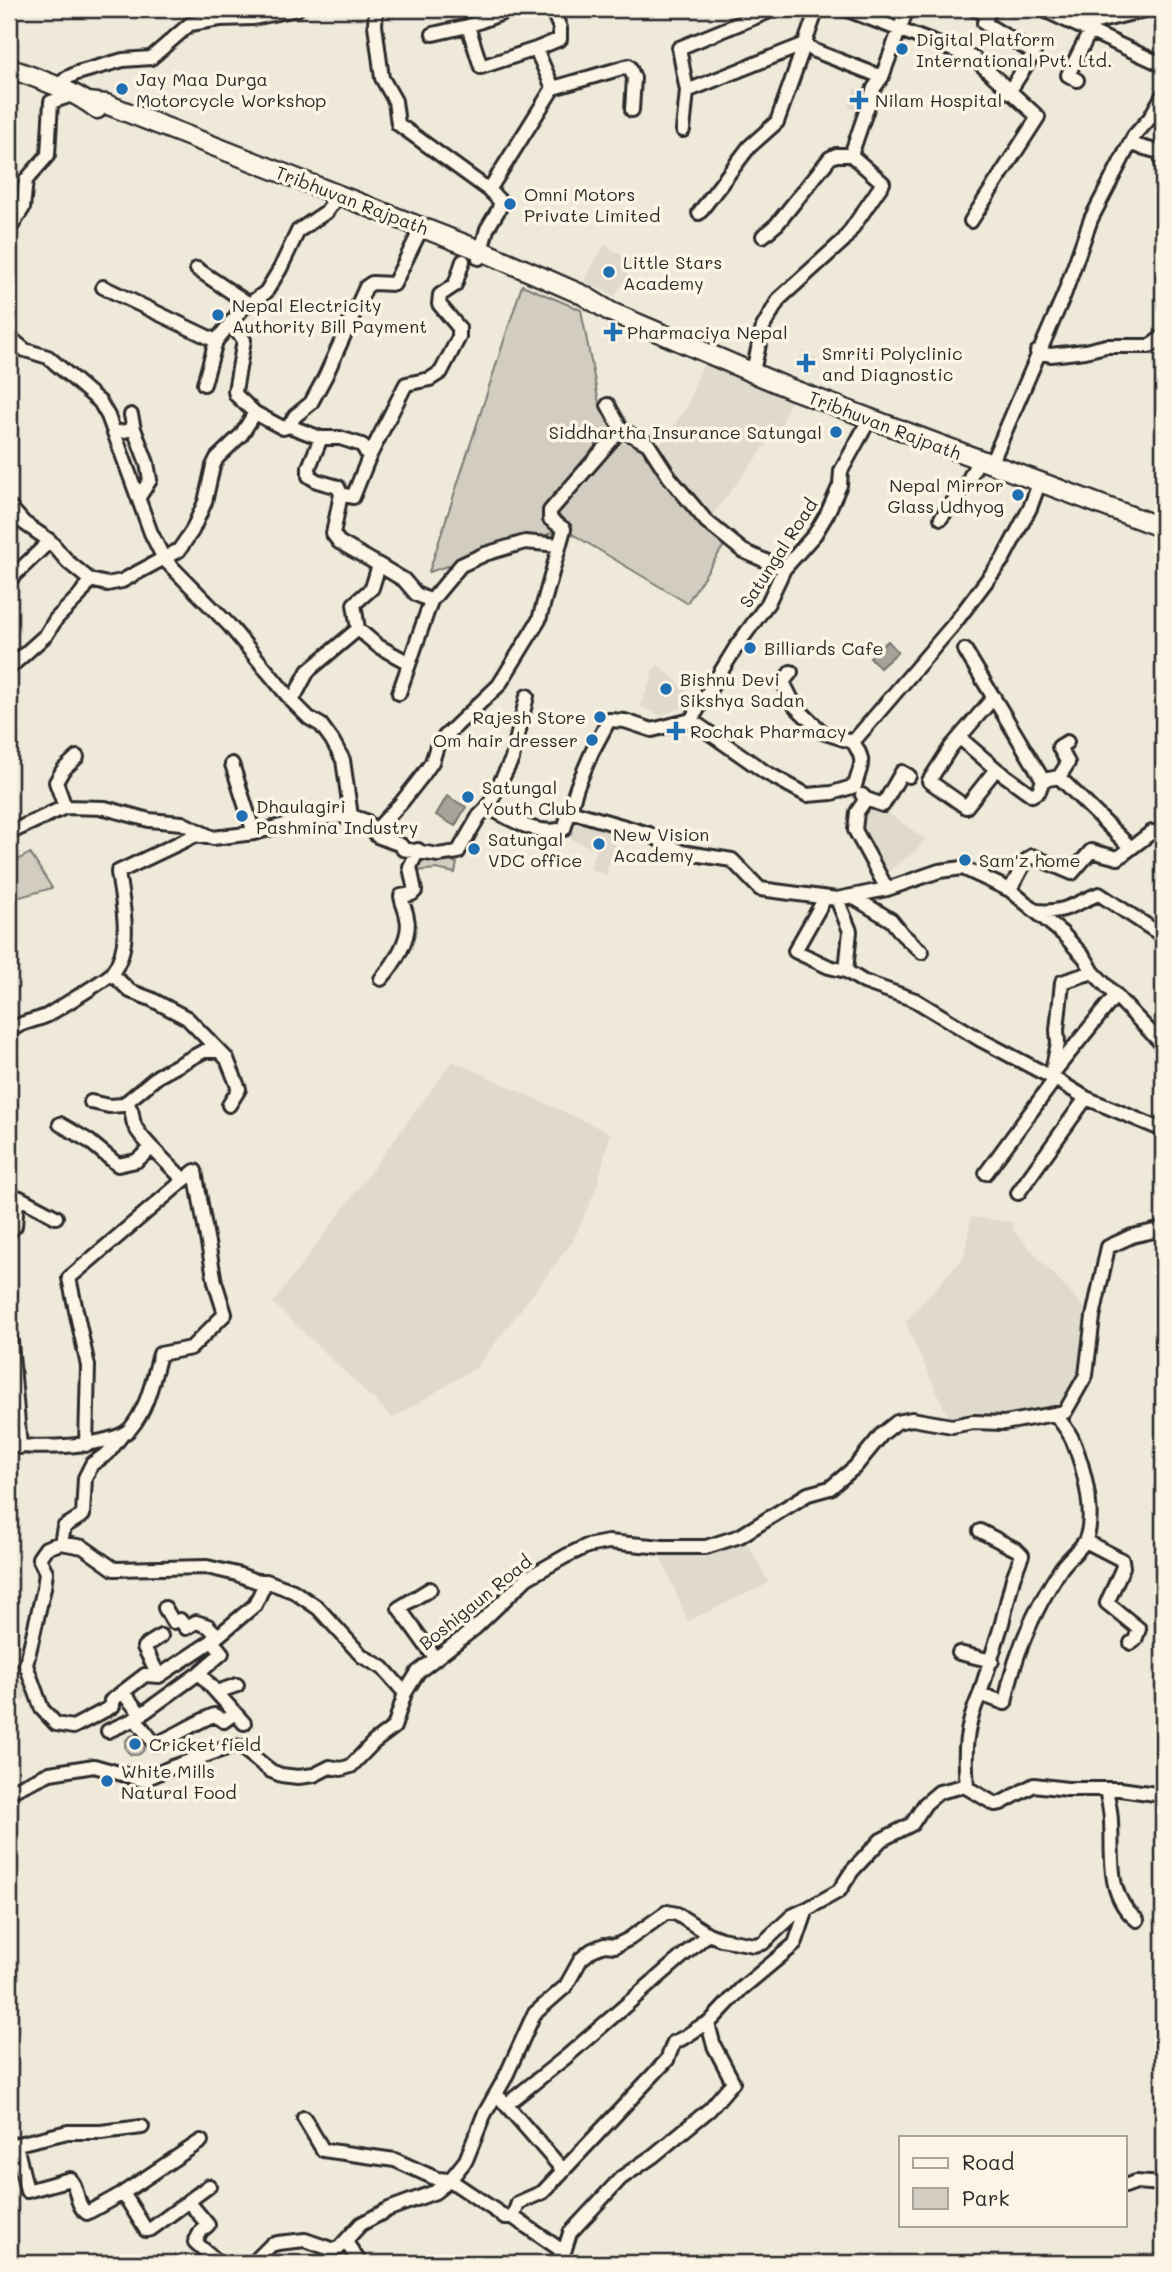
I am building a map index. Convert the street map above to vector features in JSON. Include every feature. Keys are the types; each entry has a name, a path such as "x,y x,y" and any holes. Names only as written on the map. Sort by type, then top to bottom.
{"highway":[{"name":"Tribhuvan Rajpath","path":"9,68 72,94 99,110 335,199 581,304 611,312 869,419 1163,528"},
{"name":"Tribhuvan Rajpath","path":"335,199 475,257"}],"street":[{"path":"9,230 23,208 26,180 48,155 51,102 72,94 66,78 123,60 151,58 190,24 220,19 253,18 297,9"},
{"path":"341,494 353,497 369,457 406,384 430,379 441,372 452,352 459,337 459,328 439,304 440,295 455,285 475,257 499,209 500,201 489,190 398,124 395,101 382,78 375,25 376,9"},
{"path":"433,34 468,26 513,9"},
{"path":"468,26 481,67 536,50 560,39 560,28 552,9"},
{"path":"683,130 687,91 680,48 775,9"},
{"path":"699,213 749,148 777,122 817,9"},
{"path":"845,9 974,58 1038,117 971,221"},
{"path":"851,155 874,88 882,77 907,9"},
{"path":"974,9 988,14 984,23 1034,53 1009,92"},
{"path":"1042,9 1163,65"},
{"path":"1074,9 1070,21 1068,75 1077,80"},
{"path":"1070,21 1149,9"},
{"path":"687,91 805,44"},
{"path":"805,44 815,51 882,77"},
{"path":"536,50 552,88"},
{"path":"489,190 552,88 629,66 634,78 632,110"},
{"path":"941,518 984,462 1025,386 1091,219 1130,144 1159,111 1163,95"},
{"path":"1130,144 1162,153 1163,169"},
{"path":"753,371 763,327 779,299 844,240 883,183 851,155 836,155 830,158 777,224 763,236"},
{"path":"204,384 216,341 249,304 266,292 298,231 327,212 335,199"},
{"path":"289,426 295,416 311,403 326,377 366,287 372,283 394,284 418,235"},
{"path":"197,269 249,304"},
{"path":"103,287 216,341"},
{"path":"230,323 244,340 236,396 255,413 283,428 289,426 321,438 348,439 362,445 369,457"},
{"path":"9,337 25,350 48,357 100,402 115,432 151,533 164,559 235,632 292,701 309,718 321,725 343,760 351,816"},
{"path":"1037,352 1051,355 1107,346 1150,346 1163,337"},
{"path":"608,405 621,429 648,444 670,478 706,521 743,551 784,569"},
{"path":"9,506 24,523 50,541 68,562 90,580 107,584 122,581 179,550 192,531 205,502 217,458 241,435 255,413"},
{"path":"131,415 150,480 139,497"},
{"name":"Satungal Road","path":"691,720 738,644 768,603 784,569 815,534 827,514 840,485 841,471 869,419"},
{"path":"115,432 134,429"},
{"path":"375,831 423,775 432,762 438,743 499,685 539,620 564,529 550,519 550,511 621,429"},
{"path":"321,438 309,467 309,476 317,481 338,486 341,494 333,534 339,542 404,580 415,594 431,601"},
{"path":"853,742 954,624 1003,559 1030,508 1040,481"},
{"path":"9,580 50,541"},
{"path":"399,693 431,601 461,565 485,554 525,542 559,545"},
{"path":"379,565 372,588 354,604 358,629 378,646 409,663"},
{"path":"9,668 46,635 56,618 80,595 90,580"},
{"path":"292,701 308,671 358,629"},
{"path":"965,650 1043,780"},
{"path":"791,672 783,682 795,706 822,732 853,742 862,755 862,766 855,786"},
{"path":"11,1027 39,1019 112,974 125,944 118,872 196,835 213,838 254,833 311,818 351,816 366,821 377,836 401,845 403,849 447,855 458,852 479,816 488,807 512,759 527,696"},
{"path":"994,697 951,747 929,781 967,807 996,769"},
{"path":"488,807 523,826 554,831 564,829 592,752 609,720 625,721 652,730 691,720 765,772 807,795 832,793 855,786"},
{"path":"960,738 1032,795 1039,791 1043,780"},
{"path":"1043,780 1059,777 1068,764 1059,747 1067,742"},
{"path":"65,807 56,782 63,770 77,757"},
{"path":"232,764 254,833"},
{"path":"855,786 866,799 883,805 902,772 909,776"},
{"path":"1059,777 1131,848"},
{"path":"866,799 857,812 855,830 887,889"},
{"path":"9,834 65,807 105,808 149,820 182,823 213,838"},
{"path":"570,811 649,834 681,852 733,860 760,889 831,898 853,897 887,889 939,871 963,868 1010,890 1063,934 1085,957 1093,972 1163,1044"},
{"path":"1010,890 1025,862 1032,856 1072,873 1091,851 1118,858 1152,832 1163,832"},
{"path":"381,979 397,959 403,945 409,922 401,896 415,891 410,867 418,850"},
{"path":"1036,911 1054,912 1071,908 1099,894 1163,936"},
{"path":"853,897 891,920 922,953"},
{"path":"831,898 850,931 846,971"},
{"path":"831,898 795,951 829,967 846,971 872,985 915,1000 1086,1098 1163,1130"},
{"path":"1053,1078 1058,1043 1059,987 1065,980 1093,972"},
{"path":"112,974 130,991 187,1018 227,1059 239,1089 229,1105"},
{"path":"986,1173 1116,995"},
{"path":"91,1102 120,1106 158,1076 204,1051 219,1051"},
{"path":"1018,1193 1086,1098"},
{"path":"126,1102 134,1113 137,1129 152,1149 184,1180"},
{"path":"60,1124 89,1141 118,1165 136,1161 152,1149"},
{"path":"61,1543 64,1527 83,1515 85,1478 92,1464 108,1453 130,1429 147,1401 160,1354 191,1348 225,1314 215,1282 195,1171 69,1278 88,1366 86,1445"},
{"path":"9,1232 15,1226 17,1201 20,1198 56,1217"},
{"path":"980,1694 1005,1703 1018,1648 1030,1621 1064,1564 1085,1541 1090,1505 1084,1479 1072,1438 1055,1414 1065,1412 1071,1405 1086,1375 1093,1317 1108,1247 1132,1236 1163,1229"},
{"path":"9,1341 14,1445 86,1445 122,1435"},
{"name":"Boshigaun Road","path":"9,1792 50,1773 93,1766 143,1780 232,1746 241,1747 271,1771 281,1775 314,1775 330,1767 341,1769 351,1766 374,1742 394,1727 405,1693 418,1672 475,1628 527,1578 566,1556 587,1546 608,1542 663,1547 706,1546 740,1536 808,1494 830,1488 855,1467 882,1434 897,1422 912,1419 952,1426 973,1422 1004,1423 1055,1414"},
{"path":"253,2263 271,2245 278,2243 305,2240 338,2249 361,2224 388,2208 435,2192 450,2180 466,2160 484,2115 534,2014 566,1986 581,1959 592,1950 604,1945 615,1946 629,1939 667,1912 677,1914 708,1934 754,1945 763,1943 792,1916 839,1891 881,1840 912,1824 925,1804 939,1792 967,1787 965,1755 969,1721 992,1661 1013,1578 1022,1555 980,1531"},
{"path":"1085,1541 1122,1560 1123,1567 1107,1603 1139,1629 1132,1643"},
{"path":"266,1581 255,1605 212,1641 159,1676 145,1675 111,1701 113,1706 73,1727 56,1724 42,1709 26,1665 46,1572 39,1558 46,1548 61,1543 83,1547 114,1569 207,1567 256,1581 266,1581 293,1591 318,1608 362,1656 383,1668 405,1693"},
{"path":"430,1589 399,1608 435,1658"},
{"path":"165,1608 173,1622 180,1620 186,1628 196,1622 208,1626 215,1633 212,1641"},
{"path":"159,1676 144,1647 161,1636"},
{"path":"108,1731 137,1716 222,1653 212,1641"},
{"path":"960,1653 992,1661"},
{"path":"122,1692 155,1744 214,1715 223,1721 239,1718 199,1672"},
{"path":"217,1692 237,1685"},
{"path":"964,1786 995,1804 1034,1786 1163,1795"},
{"path":"1106,1789 1111,1822 1111,1868 1125,1911 1137,1920"},
{"path":"513,2217 518,2203 543,2192 667,2060 674,2042 688,2038 702,2025 708,2024 741,1989 795,1944 807,1909"},
{"path":"506,2105 566,2057 708,1934"},
{"path":"304,2118 323,2150 396,2160 437,2179 450,2180 505,2217 513,2217 560,2259 570,2234 621,2178 653,2156 710,2109 733,2082 714,2046 708,2024"},
{"path":"496,2094 563,2169"},
{"path":"142,2127 101,2132 68,2132 13,2145 27,2191 70,2179 74,2183 82,2210 87,2214 201,2141"},
{"path":"1126,2186 1136,2182 1163,2184"},
{"path":"123,2193 146,2230 209,2186"},
{"path":"188,2201 208,2225 195,2242 219,2263"},
{"path":"345,2242 360,2263"}],"shaded area":[{"name":"Nilam Hospital","path":"855,87 870,93 864,113 848,107"},
{"name":"Little Stars Academy","path":"604,245 635,262 615,296 584,281"},
{"name":"Smriti Polyclinic and Diagnostic","path":"803,351 817,358 809,376 796,368"},
{"path":"704,361 791,401 780,427 711,517 680,487 656,450 686,408"},
{"path":"888,641 898,652 880,668 870,657"},
{"name":"Bishnu Devi Sikshya Sadan","path":"658,665 692,695 682,707 661,716 640,706 653,676 650,674"},
{"path":"447,796 466,807 455,826 436,815"},
{"path":"871,801 925,839 917,850 885,874 872,857 857,819"},
{"name":"New Vision Academy","path":"576,815 619,830 606,875 590,869 596,849 572,840 570,836"},
{"path":"453,1061 610,1133 597,1187 573,1241 477,1367 393,1418 273,1303"},
{"path":"971,1217 1013,1222 1013,1230 1085,1309 1075,1390 1061,1408 1036,1414 1009,1414 952,1426 905,1322 964,1257"},
{"path":"744,1537 769,1583 688,1621 660,1556"},
{"path":"18,1659 33,1694 21,1701 15,1692 9,1694 9,1662"}],"green space":[{"path":"522,285 581,310 599,403 728,539 687,603 564,529 429,572"},
{"path":"30,853 52,888 9,900 9,865"},
{"path":"420,853 457,863 455,873 436,869 416,871"},
{"name":"Cricket field","path":"135,1735 142,1738 145,1745 142,1752 135,1755 128,1752 125,1745 128,1738"}],"place":[{"name":"Digital Platform International Pvt. Ltd.","path":"902,49"},
{"name":"Jay Maa Durga Motorcycle Workshop","path":"122,89"},
{"name":"Nilam Hospital","path":"859,100"},
{"name":"Omni Motors Private Limited","path":"510,204"},
{"name":"Little Stars Academy","path":"609,272"},
{"name":"Nepal Electricity Authority Bill Payment","path":"218,315"},
{"name":"Pharmaciya Nepal","path":"613,332"},
{"name":"Smriti Polyclinic and Diagnostic","path":"806,363"},
{"name":"Siddhartha Insurance Satungal","path":"836,432"},
{"name":"Nepal Mirror Glass Udhyog","path":"1018,495"},
{"name":"Billiards Cafe","path":"750,648"},
{"name":"Bishnu Devi Sikshya Sadan","path":"666,689"},
{"name":"Rajesh Store","path":"600,717"},
{"name":"Rochak Pharmacy","path":"676,731"},
{"name":"Om hair dresser","path":"592,740"},
{"name":"Satungal Youth Club","path":"468,797"},
{"name":"Dhaulagiri Pashmina Industry","path":"242,816"},
{"name":"New Vision Academy","path":"599,844"},
{"name":"Satungal VDC office","path":"474,849"},
{"name":"Sam'z home","path":"965,860"},
{"name":"Cricket field","path":"135,1744"},
{"name":"White Mills Natural Food","path":"107,1781"}]}
